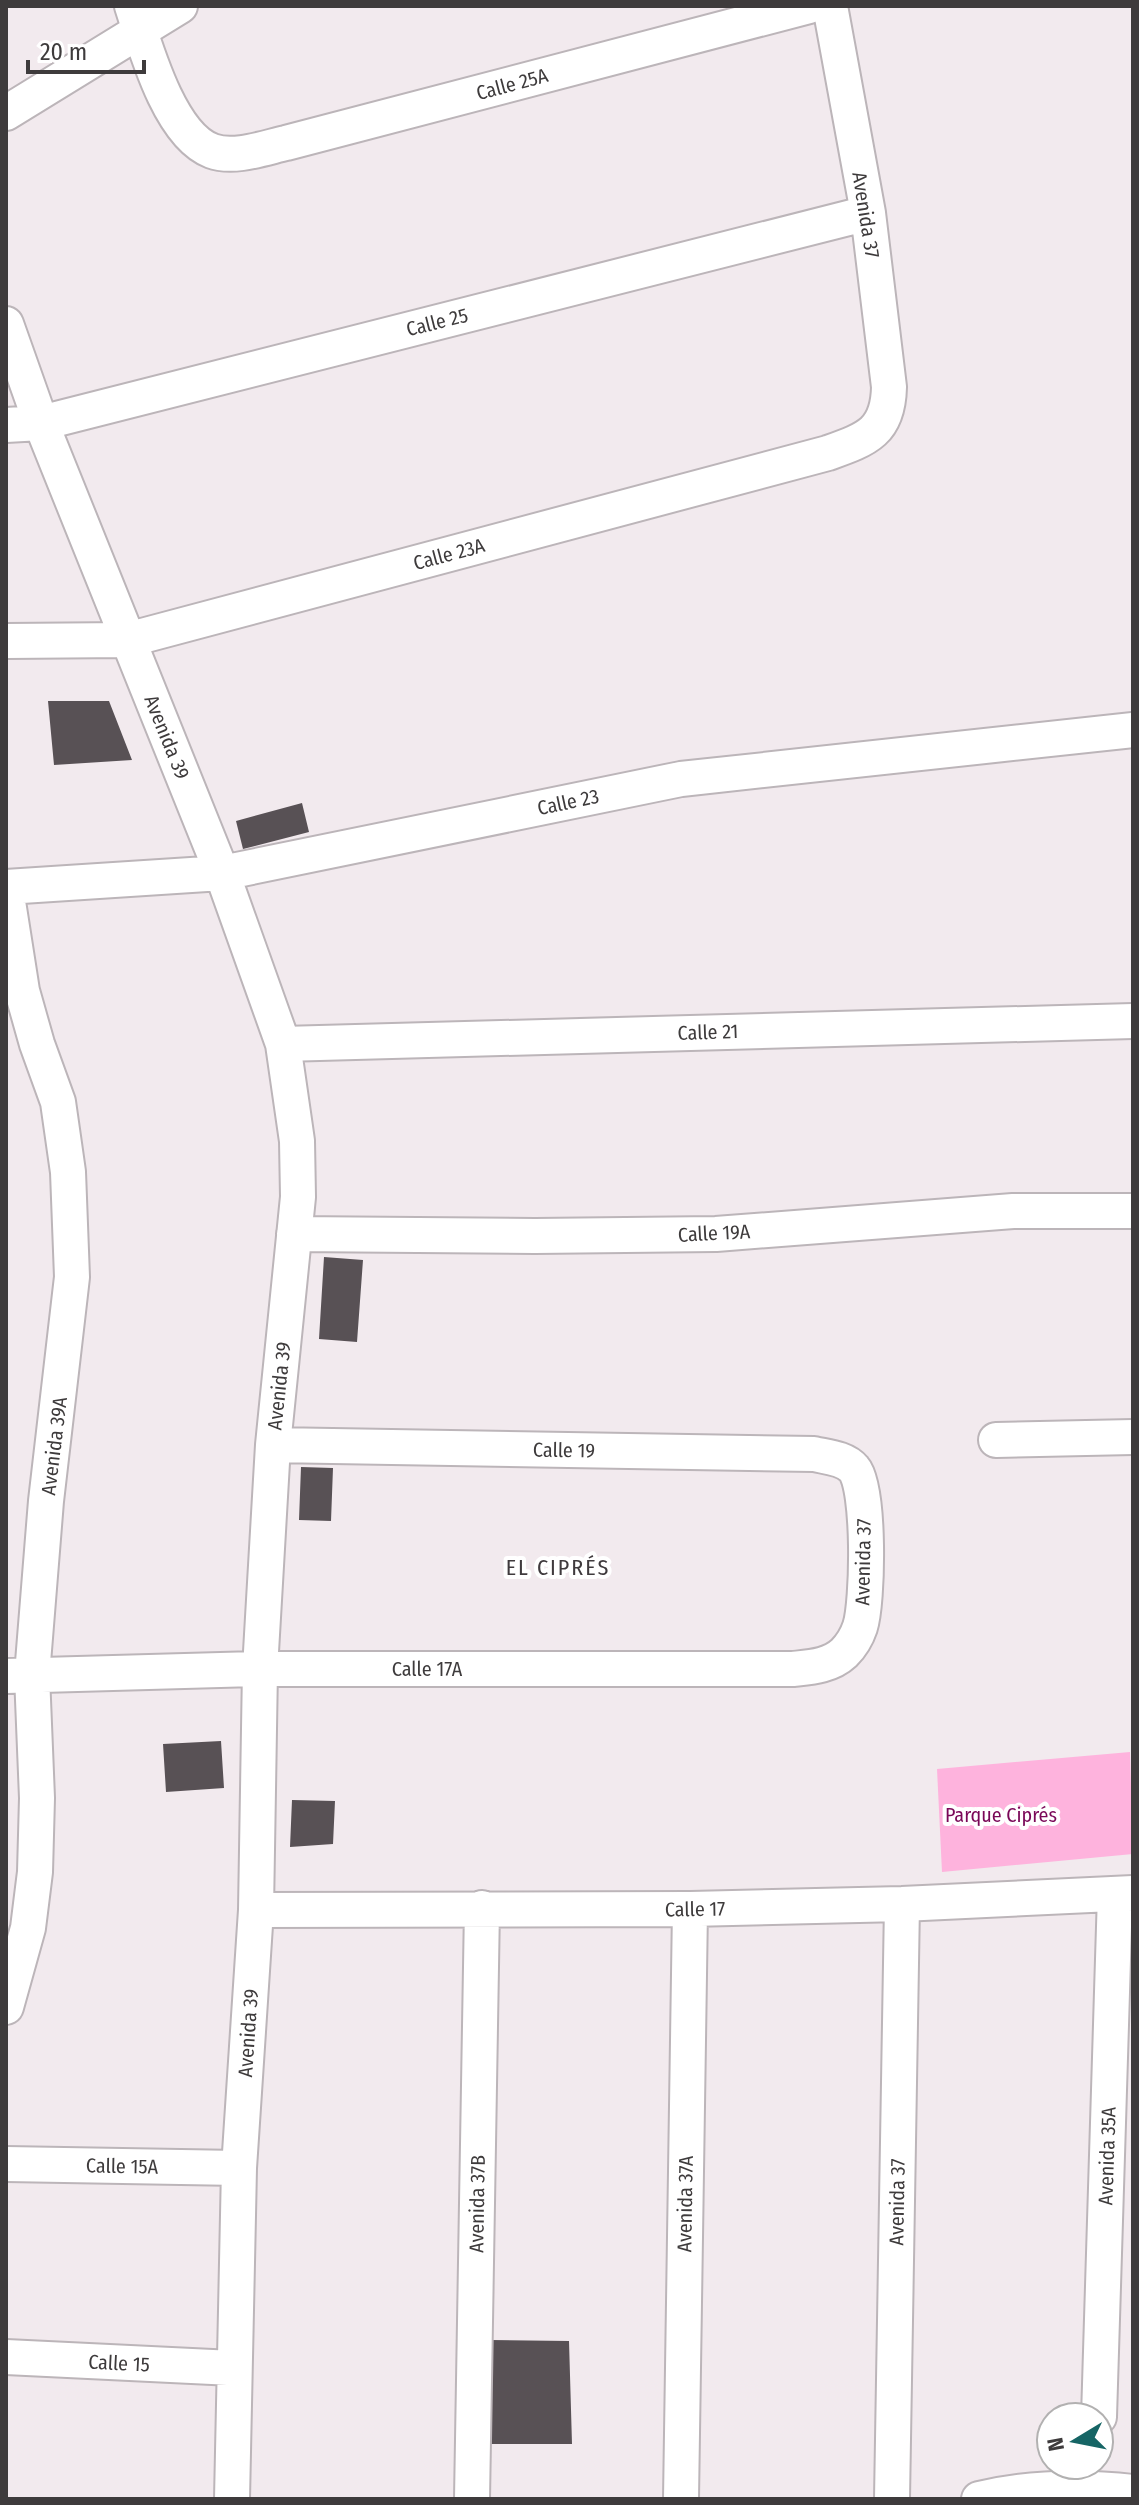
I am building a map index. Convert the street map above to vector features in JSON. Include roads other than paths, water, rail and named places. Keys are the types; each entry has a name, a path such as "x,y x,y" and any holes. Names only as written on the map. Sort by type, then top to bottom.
{"street":[{"path":"6,113 136,18 180,6"},
{"name":"Calle 25A","path":"136,18 166,98 178,121 193,140 213,151 233,153 286,143 809,6"},
{"name":"Avenida 37","path":"830,6 868,213 889,387 889,406 882,424"},
{"name":"Calle 25","path":"6,425 41,423 868,213"},
{"name":"Avenida 39","path":"6,324 41,423 222,873 283,1044 297,1141 298,1197 273,1445 260,1669 256,1910 239,2168 232,2499"},
{"name":"Calle 23A","path":"6,641 127,640 828,453 869,436 882,424"},
{"name":"Calle 23","path":"6,888 222,873 681,779 1133,730"},
{"name":"Avenida 39A","path":"6,888 22,991 58,1102 68,1172 72,1277 46,1501 19,1676 37,1798 35,1872 28,1928 6,2007"},
{"name":"Calle 21","path":"283,1044 1133,1021"},
{"name":"Calle 19A","path":"294,1234 716,1234 1013,1211 1133,1211"},
{"path":"996,1440 1133,1437"},
{"name":"Calle 19","path":"273,1445 814,1454 853,1467"},
{"name":"Avenida 37","path":"844,1653 861,1626 864,1601 864,1499 853,1467"},
{"name":"Calle 17A","path":"19,1676 260,1669 793,1669 830,1662 844,1653"},
{"name":"Calle 17","path":"256,1910 690,1909 1124,1894"},
{"name":"Avenida 35A","path":"1100,2401 1124,1894"},
{"name":"Avenida 37","path":"892,2499 902,1904"},
{"name":"Avenida 37B","path":"472,2499 482,1908"},
{"name":"Avenida 37A","path":"681,2499 690,1909"},
{"name":"Calle 15A","path":"6,2164 239,2168"},
{"name":"Calle 15","path":"6,2357 233,2368"},
{"path":"979,2499 1072,2481"},
{"path":"1108,2481 1133,2492"}],"district":[{"name":"EL CIPRÉS","path":"558,1567"}],"park label":[{"name":"Parque Ciprés","path":"1001,1815"}]}
